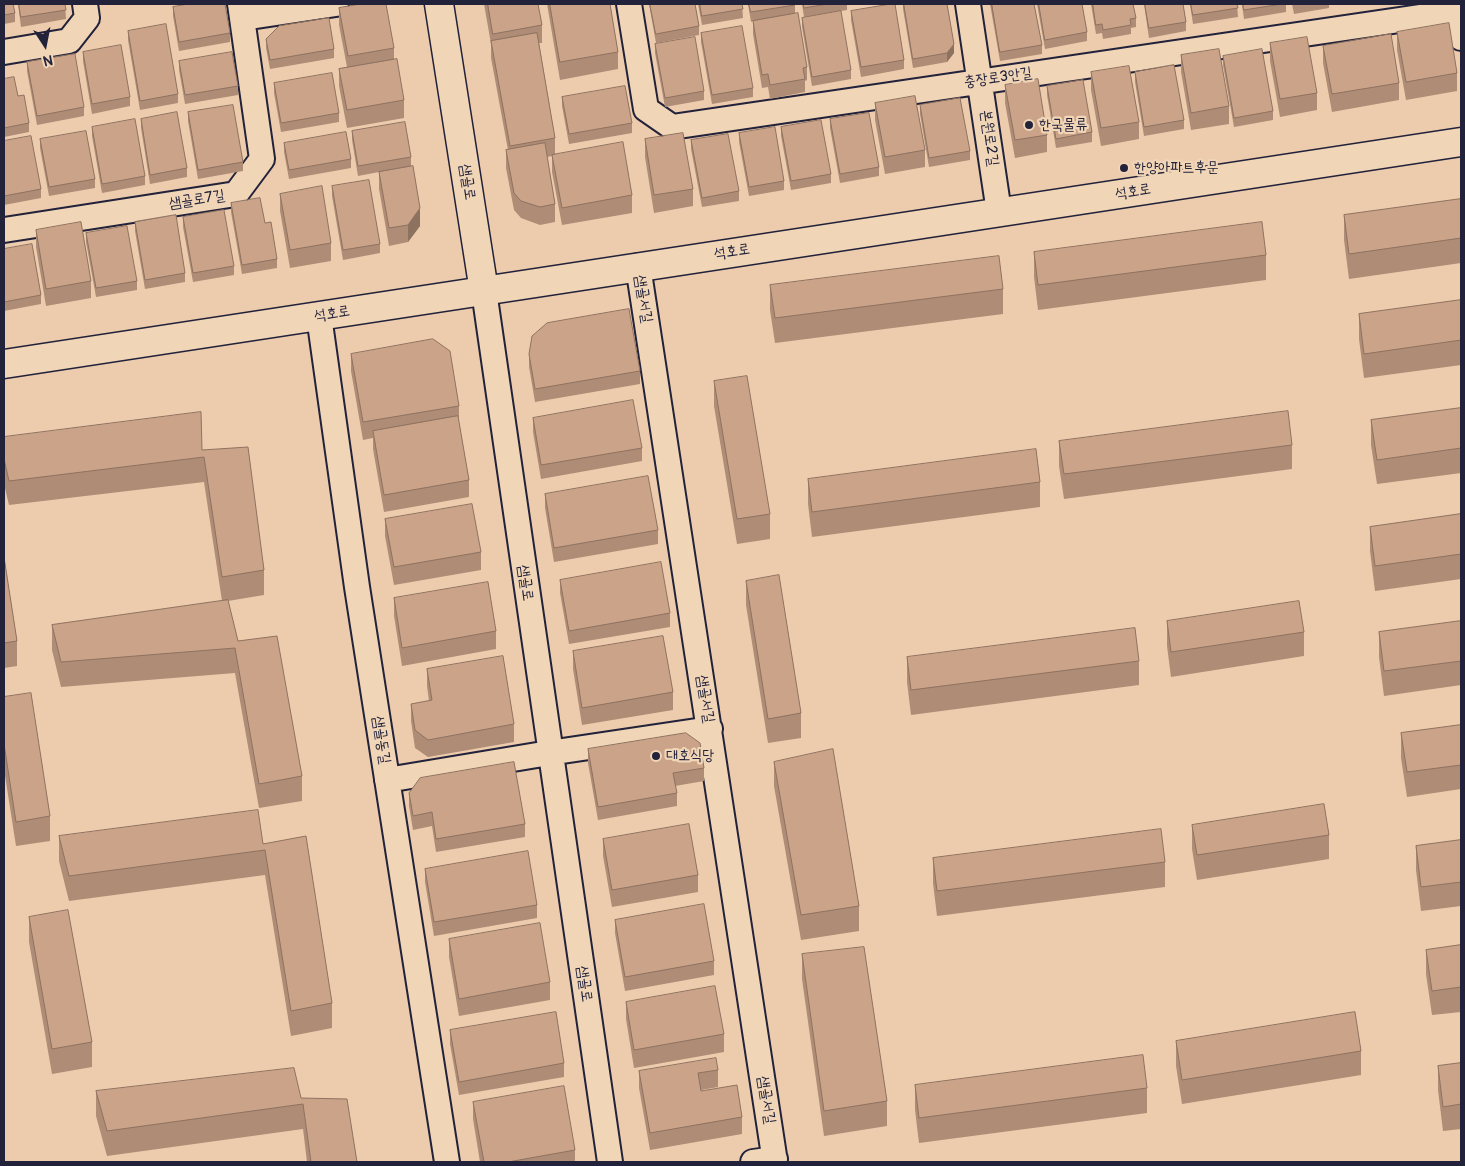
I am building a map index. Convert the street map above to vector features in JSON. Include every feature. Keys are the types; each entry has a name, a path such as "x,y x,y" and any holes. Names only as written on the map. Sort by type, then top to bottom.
{"main road":[{"name":"샘골로","path":"439,4 484,291"},
{"name":"석호로","path":"4,364 1461,142"}],"street":[{"path":"4,52 69,41 87,18 84,4"},
{"name":"샘골로7길","path":"4,230 236,194 262,159 242,11 336,4"},
{"name":"충장로3안길","path":"629,4 646,109 672,127 1458,9"},
{"name":"본원로2길","path":"968,4 981,81 999,212"},
{"path":"1458,9 1461,38"},
{"name":"샘골서길","path":"638,266 710,729 768,1161"},
{"name":"샘골로","path":"484,291 549,752 610,1162"},
{"name":"샘골동길","path":"319,316 387,780 447,1162"},
{"path":"387,780 549,752 710,729"}],"building":[{"path":"4,4 13,4 15,13 4,15"},
{"path":"19,4 65,4 66,10 21,17"},
{"path":"189,4 225,4 230,33 179,42 173,7"},
{"path":"361,4 386,4 394,48 348,56 339,8"},
{"path":"488,4 538,4 542,25 493,34"},
{"path":"550,4 610,4 618,52 560,62"},
{"path":"650,4 695,4 699,26 656,34"},
{"path":"700,4 742,4 743,9 702,16"},
{"path":"749,4 795,4 795,5 751,12"},
{"path":"804,4 828,4 804,8"},
{"path":"895,4 904,60 861,67 851,11"},
{"path":"904,4 947,4 954,44 947,53 913,59"},
{"path":"992,4 1034,4 1042,45 1000,52"},
{"path":"1039,4 1082,4 1087,32 1045,40"},
{"path":"1093,4 1133,4 1136,18 1130,19 1131,25 1103,30 1102,24 1096,25"},
{"path":"1145,4 1183,4 1186,22 1149,28"},
{"path":"1191,4 1237,4 1238,8 1193,15"},
{"path":"1243,4 1282,4 1244,10"},
{"path":"841,11 851,70 812,77 802,18"},
{"path":"798,13 807,67 803,68 805,79 770,85 768,74 762,75 753,21"},
{"path":"329,18 334,49 270,60 266,39 279,26"},
{"path":"1449,23 1457,73 1406,82 1397,32"},
{"path":"166,24 178,94 140,101 128,31"},
{"path":"742,26 753,88 712,95 701,33"},
{"path":"537,33 555,138 510,146 491,41"},
{"path":"1391,34 1399,83 1332,94 1323,46"},
{"path":"695,37 704,91 665,98 655,44"},
{"path":"1307,37 1317,93 1280,99 1270,43"},
{"path":"121,45 130,97 92,104 83,52"},
{"path":"1219,49 1229,106 1191,113 1181,55"},
{"path":"1262,49 1273,111 1234,118 1223,56"},
{"path":"232,52 238,86 185,95 179,61"},
{"path":"75,54 84,107 37,116 27,62"},
{"path":"397,59 404,100 347,110 339,69"},
{"path":"1174,65 1184,120 1144,127 1135,72"},
{"path":"1129,66 1139,122 1101,128 1091,72"},
{"path":"332,73 339,113 281,123 274,83"},
{"path":"14,77 18,96 24,95 29,123 4,128 4,79"},
{"path":"1038,79 1047,135 1015,140 1005,85"},
{"path":"1083,80 1092,132 1056,139 1047,86"},
{"path":"625,86 632,123 569,134 562,97"},
{"path":"915,96 925,150 885,157 875,103"},
{"path":"960,98 970,151 929,158 920,105"},
{"path":"233,105 243,162 198,170 188,112"},
{"path":"177,112 187,168 150,175 141,119"},
{"path":"869,113 879,167 840,174 830,119"},
{"path":"135,119 145,176 102,184 92,127"},
{"path":"821,120 831,174 791,181 781,127"},
{"path":"405,122 411,157 358,166 352,131"},
{"path":"775,127 784,181 749,187 739,133"},
{"path":"86,131 95,179 49,187 40,139"},
{"path":"346,132 351,159 289,170 284,143"},
{"path":"683,133 693,189 654,195 645,139"},
{"path":"728,134 739,191 702,198 691,140"},
{"path":"31,136 41,189 4,196 4,141"},
{"path":"623,142 632,195 562,208 552,155"},
{"path":"545,143 555,204 540,207 521,201 514,193 506,150"},
{"path":"413,166 420,208 408,225 389,228 379,172"},
{"path":"369,180 380,244 343,250 332,186"},
{"path":"322,186 331,243 290,250 280,194"},
{"path":"260,198 265,223 271,222 277,259 242,265 231,203"},
{"path":"1461,199 1461,238 1349,254 1344,215"},
{"path":"224,210 234,266 193,273 183,217"},
{"path":"176,215 185,273 145,280 135,222"},
{"path":"81,222 91,281 46,289 36,230"},
{"path":"1262,222 1266,255 1038,285 1034,252"},
{"path":"127,226 137,281 96,288 86,233"},
{"path":"32,244 41,295 4,302 4,249"},
{"path":"999,256 1003,289 775,318 770,285"},
{"path":"1461,300 1461,340 1364,354 1359,314"},
{"path":"629,309 640,371 535,389 529,354 532,336 547,323"},
{"path":"433,339 450,351 459,406 363,422 351,354"},
{"path":"747,376 770,514 737,519 714,381"},
{"path":"633,400 642,448 541,465 533,418"},
{"path":"1461,408 1461,448 1377,460 1371,420"},
{"path":"1288,411 1292,445 1064,474 1059,441"},
{"path":"201,412 202,450 248,447 264,570 222,577 204,457 9,481 4,459 4,437"},
{"path":"458,416 469,480 384,495 373,431"},
{"path":"1036,449 1040,482 812,512 808,479"},
{"path":"648,476 658,530 554,548 545,494"},
{"path":"472,504 481,552 394,567 385,519"},
{"path":"1461,514 1461,554 1375,566 1370,527"},
{"path":"4,557 17,641 4,643"},
{"path":"661,562 670,613 569,631 560,580"},
{"path":"779,575 801,713 768,719 746,581"},
{"path":"488,582 496,631 402,648 394,598"},
{"path":"228,600 238,641 277,636 302,776 259,784 235,648 61,662 52,625"},
{"path":"1299,601 1304,632 1171,652 1167,621"},
{"path":"1461,621 1461,661 1384,671 1379,632"},
{"path":"1135,628 1139,661 911,690 907,657"},
{"path":"663,636 673,692 582,708 573,651"},
{"path":"503,656 514,724 428,740 415,730 411,704 432,700 427,669"},
{"path":"31,693 50,816 16,822 4,744 4,697"},
{"path":"1461,725 1461,765 1407,772 1401,733"},
{"path":"686,733 700,743 704,768 673,773 677,793 598,807 588,749"},
{"path":"833,749 859,906 801,915 774,762"},
{"path":"514,762 525,824 436,839 432,812 413,816 409,793 420,778"},
{"path":"1324,804 1329,835 1197,855 1192,825"},
{"path":"258,810 263,844 306,836 332,1003 291,1011 265,850 69,876 59,836"},
{"path":"689,824 698,875 612,890 603,839"},
{"path":"1161,829 1165,862 937,891 933,858"},
{"path":"1461,840 1461,882 1421,887 1416,846"},
{"path":"528,851 537,905 434,922 425,869"},
{"path":"704,904 714,961 625,977 615,920"},
{"path":"68,910 92,1042 52,1049 29,917"},
{"path":"540,923 550,982 459,999 449,939"},
{"path":"1461,945 1461,987 1432,991 1426,950"},
{"path":"864,947 887,1101 824,1111 802,954"},
{"path":"715,986 724,1034 634,1050 626,1002"},
{"path":"556,1012 564,1063 459,1082 450,1030"},
{"path":"1355,1012 1361,1051 1182,1080 1176,1041"},
{"path":"1143,1055 1147,1088 919,1118 915,1085"},
{"path":"716,1058 718,1070 698,1073 701,1091 737,1085 742,1117 650,1133 639,1071"},
{"path":"1461,1063 1461,1104 1443,1107 1438,1066"},
{"path":"294,1068 301,1098 347,1099 357,1162 311,1162 303,1104 107,1131 96,1091"},
{"path":"564,1086 575,1150 508,1162 484,1162 473,1102"}],"place":[{"name":"한국물류","path":"1029,125"},
{"name":"한양아파트후문","path":"1124,168"},
{"name":"대호식당","path":"656,756"}]}
